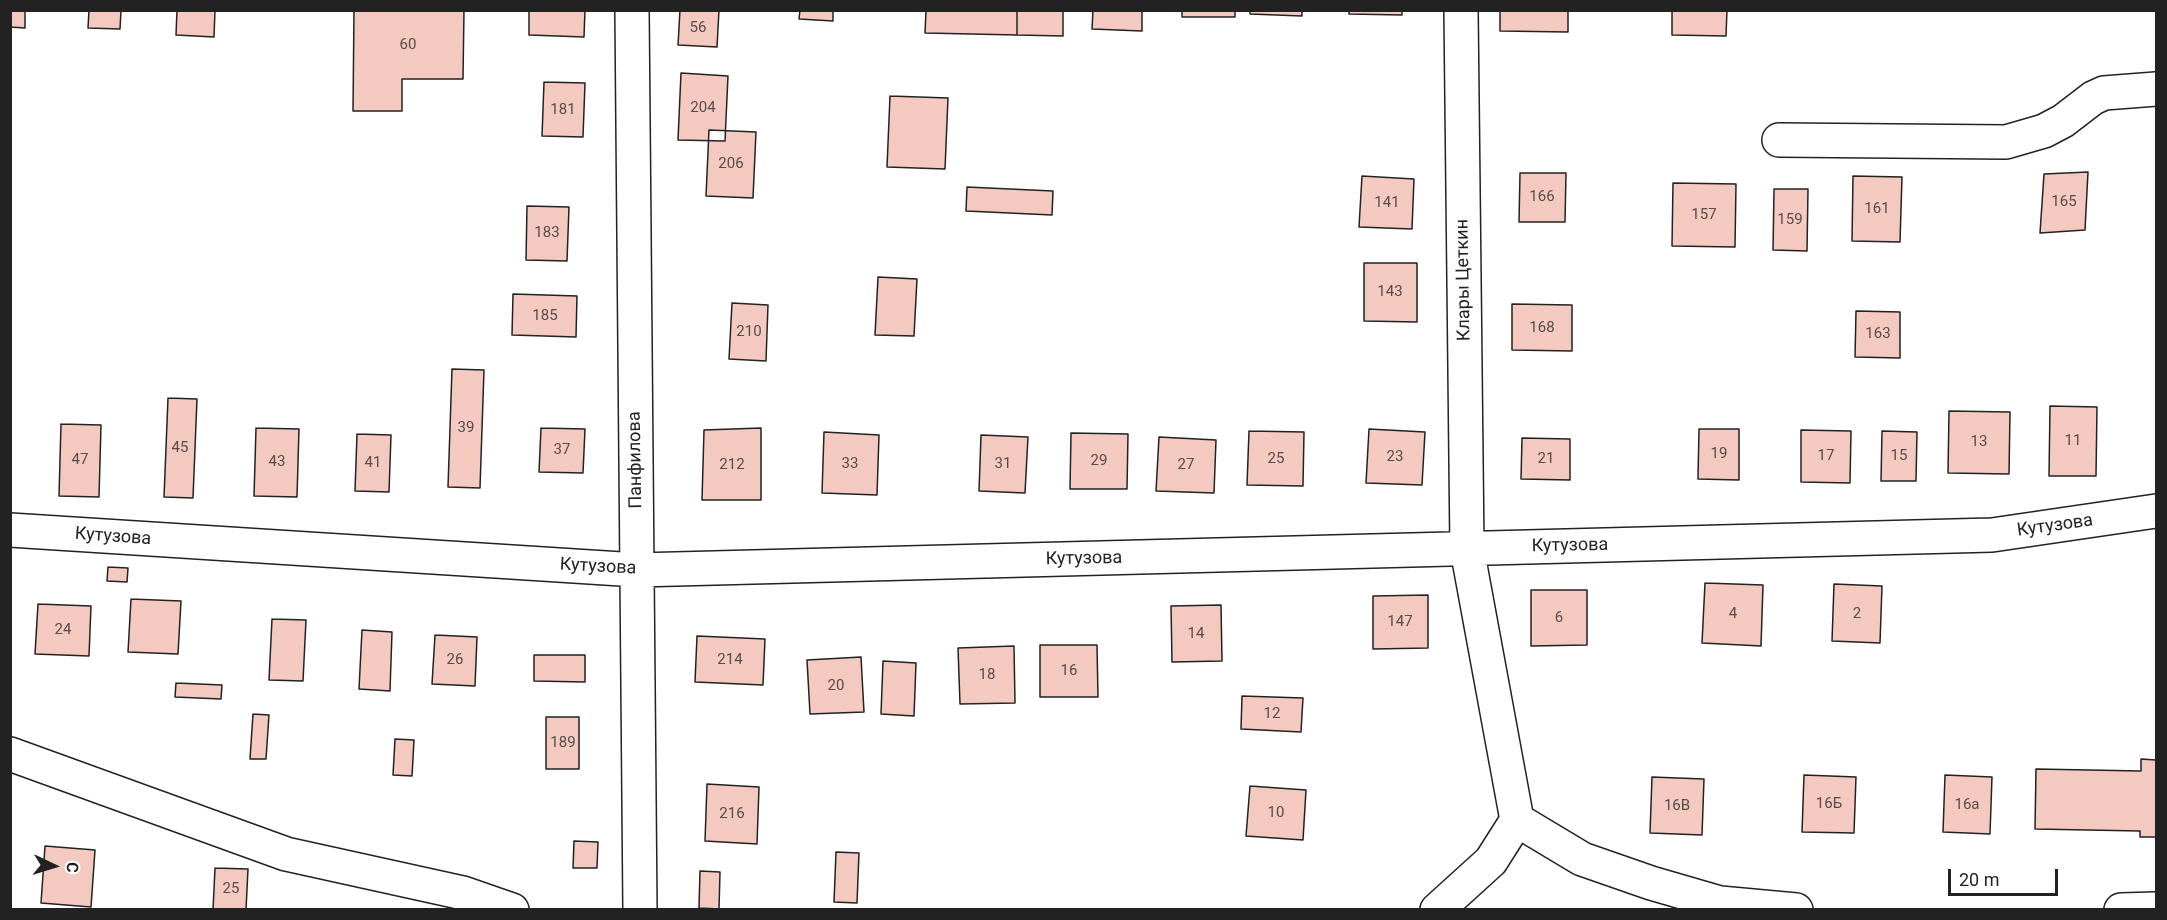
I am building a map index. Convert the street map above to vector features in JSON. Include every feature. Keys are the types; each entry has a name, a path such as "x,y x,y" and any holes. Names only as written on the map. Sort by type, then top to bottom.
{"street":[{"name":"Панфилова","path":"632,10 640,909"},
{"name":"Клары Цеткин","path":"1461,10 1467,549 1517,820"},
{"path":"1779,140 2006,142 2044,131 2064,121 2093,98 2104,93 2157,89"},
{"name":"Кутузова","path":"10,530 637,570 1992,535 2157,511"},
{"path":"10,754 286,854 463,893 512,909"},
{"path":"1437,909 1491,861 1517,820 1582,859 1651,883 1720,903 1796,909"},
{"path":"2121,909 2157,909"}],"building":[{"path":"10,10 25,10 25,28 10,27"},
{"path":"89,10 121,10 120,29 88,28"},
{"path":"177,10 215,10 214,37 176,35"},
{"path":"354,10 464,10 463,79 402,79 402,111 353,111"},
{"path":"529,10 585,10 584,37 529,35"},
{"path":"680,10 719,10 717,47 678,45"},
{"path":"800,10 833,10 833,21 799,19"},
{"path":"926,10 1017,10 1017,35 925,33"},
{"path":"1017,10 1063,10 1063,36 1017,35"},
{"path":"1093,10 1142,10 1142,31 1092,29"},
{"path":"1182,10 1235,10 1235,17 1182,17"},
{"path":"1250,10 1302,10 1302,16 1250,14"},
{"path":"1349,10 1402,10 1402,15 1349,14"},
{"path":"1500,10 1568,10 1568,32 1500,31"},
{"path":"1672,10 1727,10 1726,36 1672,35"},
{"path":"681,73 728,76 725,141 678,140"},
{"path":"544,82 585,83 583,137 542,136"},
{"path":"890,96 948,98 945,169 887,167"},
{"path":"709,130 756,132 753,198 706,196"},
{"path":"2088,172 2085,230 2040,233 2044,174"},
{"path":"1520,173 1566,173 1565,222 1519,222"},
{"path":"1362,176 1414,179 1412,229 1359,227"},
{"path":"1853,176 1902,177 1900,242 1852,241"},
{"path":"1673,183 1736,184 1735,247 1672,246"},
{"path":"967,187 1053,191 1052,215 966,211"},
{"path":"1774,189 1808,189 1807,251 1773,250"},
{"path":"527,206 569,207 567,261 526,260"},
{"path":"1364,263 1417,263 1417,322 1364,321"},
{"path":"878,277 917,279 914,336 875,335"},
{"path":"513,294 577,296 576,337 512,335"},
{"path":"732,303 768,305 766,361 729,359"},
{"path":"1512,304 1572,305 1572,351 1512,350"},
{"path":"1856,311 1900,312 1900,358 1855,357"},
{"path":"452,369 484,370 480,488 448,487"},
{"path":"168,398 197,399 193,498 164,497"},
{"path":"2050,406 2097,407 2096,476 2049,476"},
{"path":"1949,411 2010,412 2009,474 1948,473"},
{"path":"61,424 101,425 99,497 59,496"},
{"path":"256,428 299,429 297,497 254,496"},
{"path":"541,428 585,429 583,473 539,472"},
{"path":"761,428 761,500 702,500 704,430"},
{"path":"1369,429 1425,432 1422,485 1366,483"},
{"path":"1699,429 1739,429 1739,480 1698,479"},
{"path":"1801,430 1851,431 1850,483 1801,482"},
{"path":"1249,431 1304,432 1303,486 1247,485"},
{"path":"1882,431 1917,432 1916,481 1881,481"},
{"path":"824,432 879,435 877,495 822,493"},
{"path":"1071,433 1128,434 1127,489 1070,489"},
{"path":"357,434 391,435 389,492 355,491"},
{"path":"981,435 1028,437 1025,493 979,491"},
{"path":"1159,437 1216,440 1214,493 1156,491"},
{"path":"1522,438 1570,439 1570,480 1521,479"},
{"path":"108,567 128,568 127,582 107,581"},
{"path":"1705,583 1763,585 1761,646 1702,643"},
{"path":"1834,584 1882,586 1880,643 1832,641"},
{"path":"1531,590 1587,590 1587,645 1531,646"},
{"path":"1428,595 1428,648 1373,649 1373,596"},
{"path":"131,599 181,601 178,654 128,652"},
{"path":"38,604 91,606 89,656 35,654"},
{"path":"1221,605 1222,661 1172,662 1171,606"},
{"path":"272,619 306,620 303,681 269,680"},
{"path":"362,630 392,632 390,691 359,689"},
{"path":"435,635 477,637 475,686 432,684"},
{"path":"697,636 765,639 763,685 695,682"},
{"path":"1040,645 1097,645 1098,697 1040,697"},
{"path":"1014,646 1015,703 960,704 958,648"},
{"path":"534,655 585,655 585,682 534,681"},
{"path":"861,657 864,712 810,714 807,660"},
{"path":"883,661 916,663 914,716 881,714"},
{"path":"176,683 222,685 221,699 175,697"},
{"path":"1242,696 1303,698 1301,732 1241,729"},
{"path":"253,714 269,715 266,759 250,759"},
{"path":"546,717 579,717 579,769 546,769"},
{"path":"395,739 414,740 412,776 393,775"},
{"path":"2141,759 2156,760 2156,837 2140,837 2140,831 2035,829 2036,769 2141,771"},
{"path":"1804,775 1856,777 1854,833 1802,832"},
{"path":"1945,775 1992,777 1990,834 1943,832"},
{"path":"1652,777 1704,779 1702,835 1650,833"},
{"path":"707,784 759,787 757,844 705,841"},
{"path":"1250,786 1306,790 1303,840 1246,836"},
{"path":"574,841 598,842 597,868 573,868"},
{"path":"45,846 95,850 91,907 41,903"},
{"path":"836,852 859,853 857,903 834,902"},
{"path":"215,868 248,869 246,910 213,910"},
{"path":"700,871 720,872 719,909 699,908"}]}
